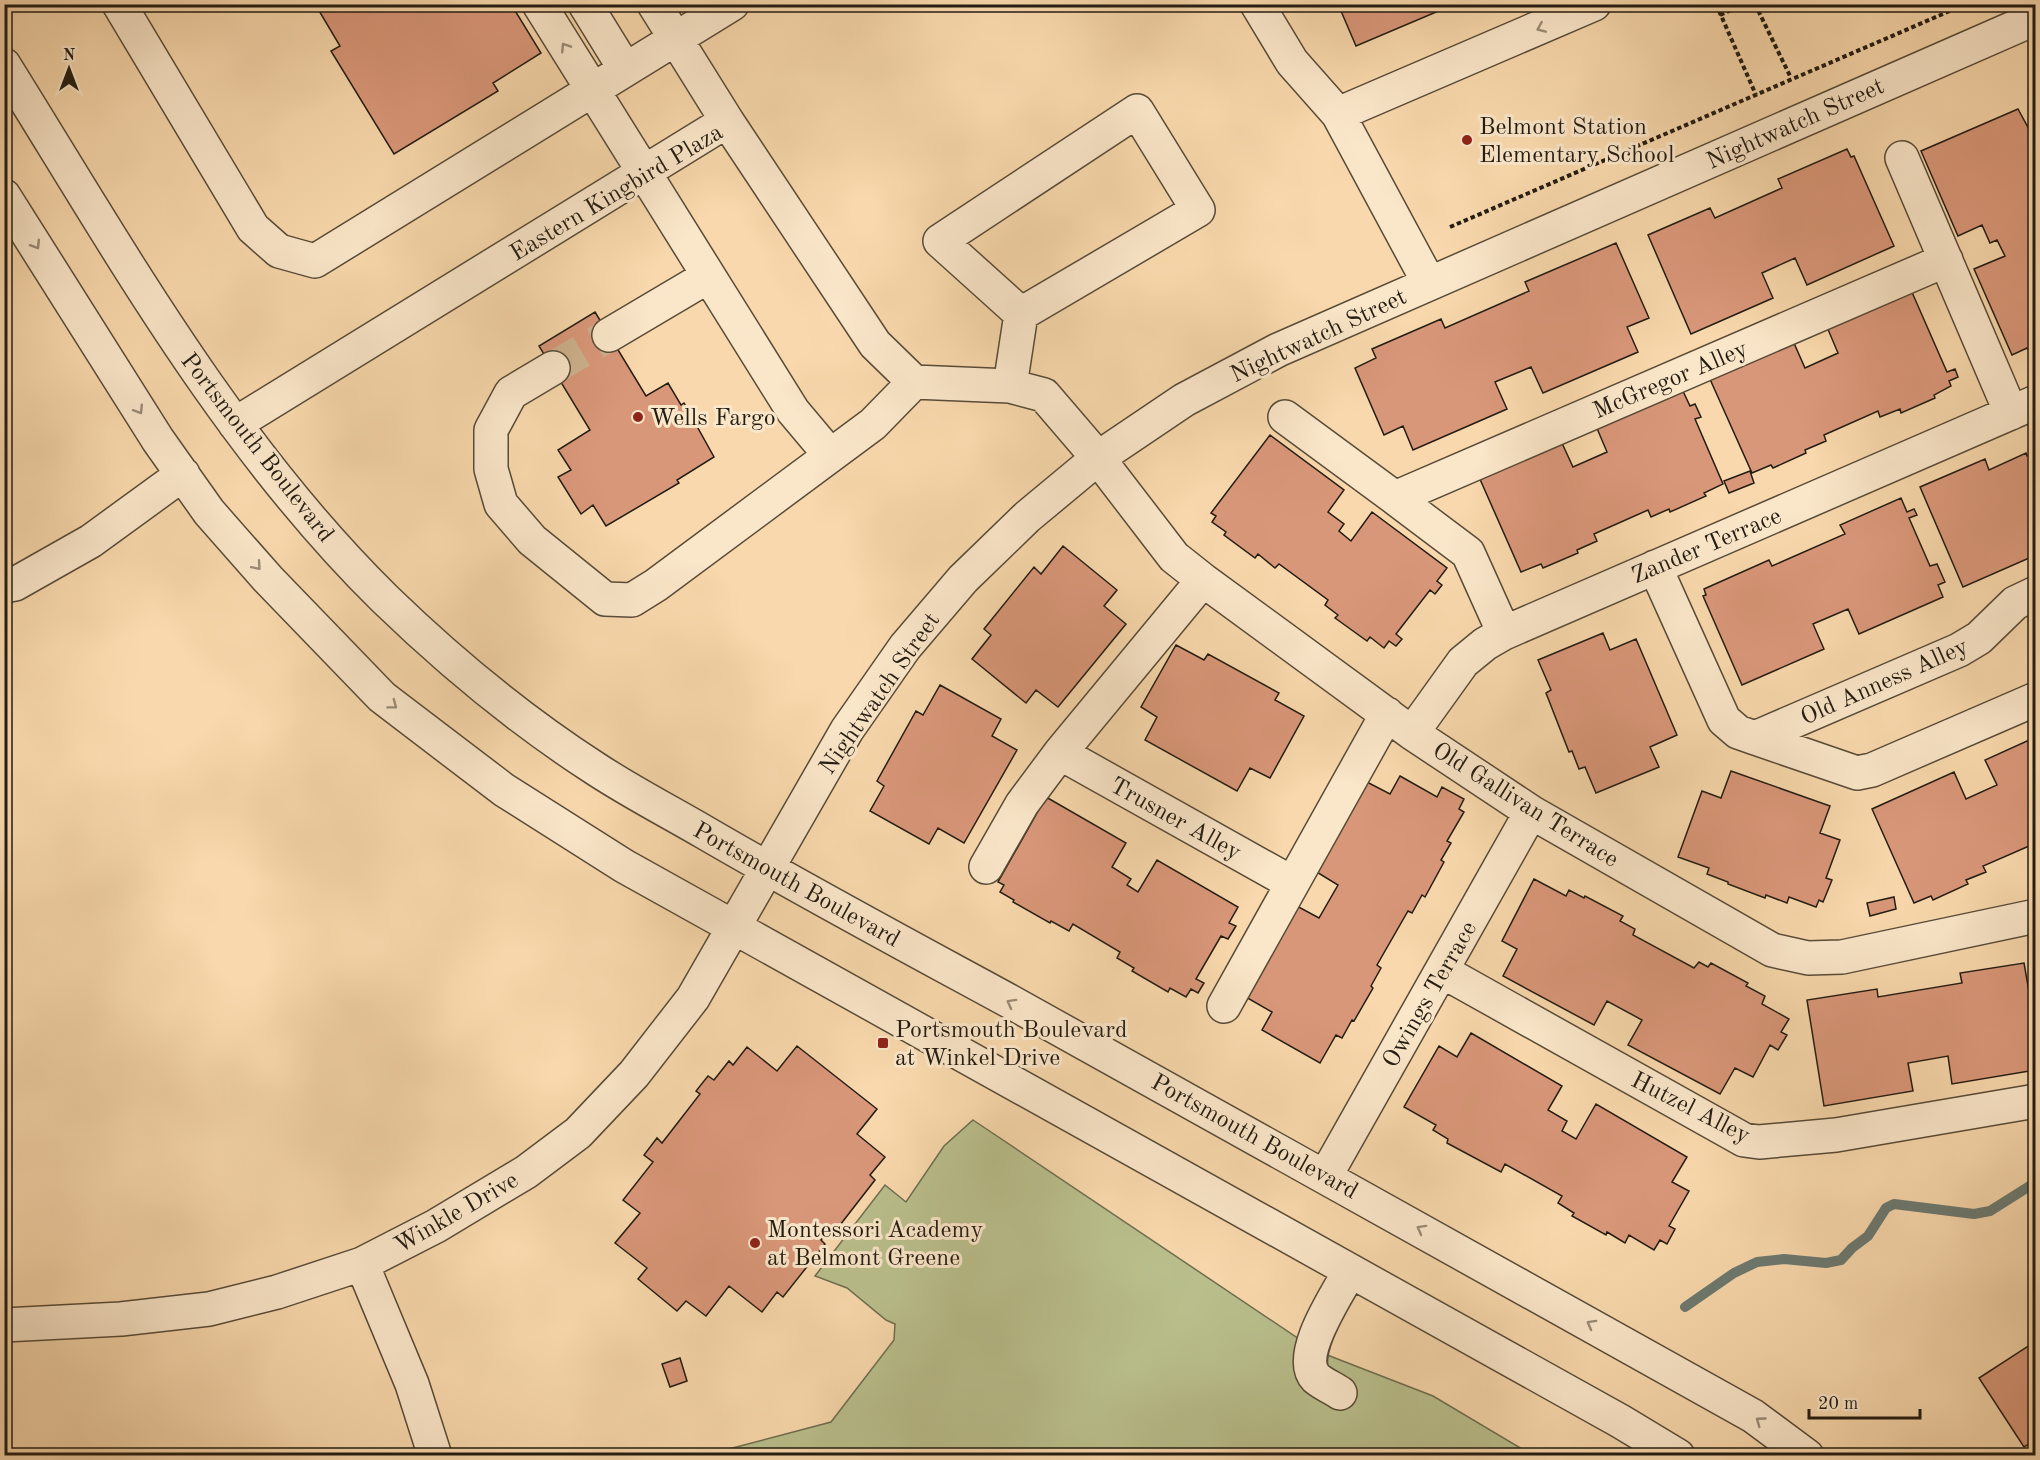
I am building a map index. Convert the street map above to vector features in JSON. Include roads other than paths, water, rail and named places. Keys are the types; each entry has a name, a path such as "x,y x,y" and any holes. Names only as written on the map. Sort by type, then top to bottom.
{"street":[{"path":"119,4 253,228 279,251 315,261 732,4"},
{"path":"539,4 707,277 793,411 830,455"},
{"path":"585,4 625,69"},
{"path":"654,4 727,121"},
{"path":"1257,4 1292,62 1338,114 1429,283"},
{"path":"1338,114 1594,4"},
{"name":"Nightwatch Street","path":"766,869 847,730 905,647 963,579 1027,517 1098,458 1184,400 1278,350 1429,283 2032,28"},
{"name":"Portsmouth Boulevard","path":"4,65 188,360 277,480 329,541 384,598 453,661 547,735 600,772 766,869 1326,1175 1753,1416 1808,1455"},
{"path":"1137,111 1198,210 1021,314 940,242 1137,111"},
{"name":"Eastern Kingbird Plaza","path":"235,424 727,121 875,344 914,382"},
{"path":"1902,158 1946,260 2023,408"},
{"path":"4,196 158,440 209,512 268,579 382,697 504,790 624,866 1678,1455"},
{"name":"McGregor Alley","path":"1395,498 1946,260"},
{"path":"609,335 707,277"},
{"path":"1010,387 1021,314"},
{"path":"553,368 511,393 491,430 491,469 501,504 532,540 605,599 632,600 656,585 873,424 914,382 1010,387 1044,395 1098,458"},
{"name":"Zander Terrace","path":"1399,724 1463,662 1485,644 1504,633 2023,408"},
{"path":"1285,417 1468,553 1504,633"},
{"name":"Old Gallivan Terrace","path":"1098,458 1174,557 1399,724 1531,812 1772,950 1808,958 1842,957 2036,916"},
{"path":"4,586 15,584 91,541 183,474"},
{"name":"Old Anness Alley","path":"1655,567 1724,720 1738,732 1755,738 1857,772 1872,770 2036,699"},
{"path":"986,867 1022,804 1060,753 1203,580"},
{"name":"Old Anness Alley","path":"1755,738 1959,650 1979,638 2015,603 2036,593"},
{"path":"1224,1006 1292,884 1399,724"},
{"name":"Trusner Alley","path":"1060,753 1292,884"},
{"name":"Owings Terrace","path":"1326,1175 1531,812"},
{"name":"Winkle Drive","path":"4,1325 121,1319 209,1309 277,1292 362,1264 436,1226 526,1172 578,1133 634,1074 693,998 766,869"},
{"name":"Hutzel Alley","path":"1442,972 1744,1140 1759,1142 1836,1135 2036,1101"},
{"path":"362,1264 412,1384 435,1455"},
{"path":"1340,1393 1315,1377 1309,1359 1315,1337 1350,1271"}],"waterway":[{"path":"1685,1307 1734,1273 1757,1262 1784,1259 1826,1263 1841,1260 1868,1236 1886,1208 1894,1204 1974,1214 1990,1211 2036,1182"}],"tunnel":[{"path":"553,368 609,335"}],"place":[{"name":"Belmont Station Elementary School","path":"1467,140"},
{"name":"Wells Fargo","path":"638,417"},
{"name":"Portsmouth Boulevard at Winkel Drive","path":"883,1043"},
{"name":"Montessori Academy at Belmont Greene","path":"755,1243"}]}
